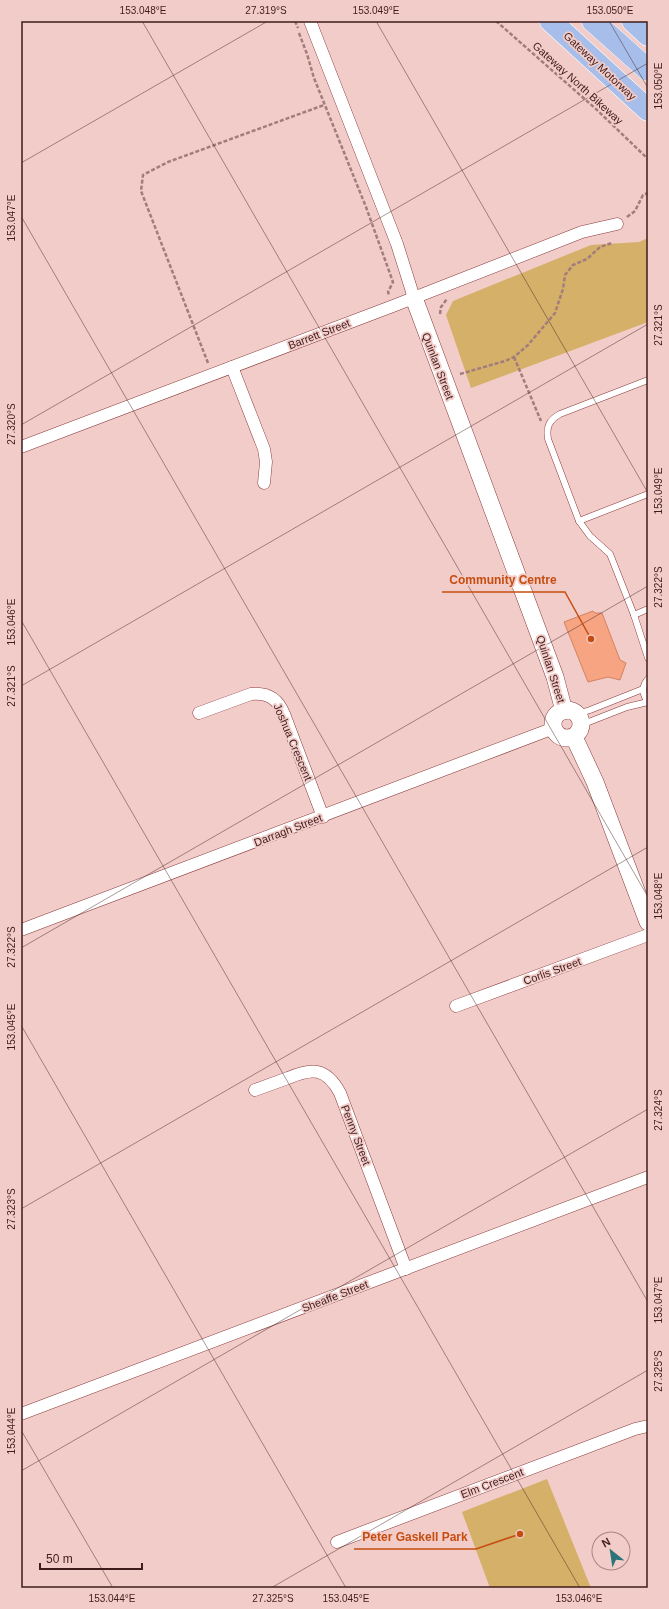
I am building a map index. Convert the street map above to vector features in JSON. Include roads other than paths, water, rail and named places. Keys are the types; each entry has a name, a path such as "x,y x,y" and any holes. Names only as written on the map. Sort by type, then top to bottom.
{"highway":[{"name":"Gateway Motorway","path":"551,21 648,110"},
{"path":"592,21 648,70"},
{"path":"632,21 648,35"}],"street":[{"name":"Quinlan Street","path":"310,21 396,244 414,298 550,662 560,693 574,722 592,776 648,922"},
{"name":"Barrett Street","path":"21,447 414,298 582,232 617,224"},
{"path":"232,367 264,449 266,462 264,483"},
{"name":"Joshua Crescent","path":"199,713 251,694 259,693 274,698 280,704 323,817"},
{"path":"554,728 554,719 556,716 574,722"},
{"name":"Darragh Street","path":"21,930 323,817 554,728"},
{"name":"Corlis Street","path":"456,1006 648,936"},
{"name":"Penny Street","path":"255,1090 308,1071 324,1074 334,1082 340,1093 406,1269"},
{"name":"Sheaffe Street","path":"21,1414 648,1177"},
{"name":"Elm Crescent","path":"337,1542 635,1429 648,1426"}],"lane":[{"path":"648,380 560,414 552,419 548,426 547,432 548,440 579,521 590,536 610,554 634,614 648,658"},
{"path":"579,521 648,494"},
{"path":"634,614 648,609"},
{"path":"574,722 590,710 643,688 648,679"},
{"path":"574,722 648,702 643,688"}],"place":[{"name":"Community Centre","path":"591,639"},
{"name":"Peter Gaskell Park","path":"520,1534"}]}
